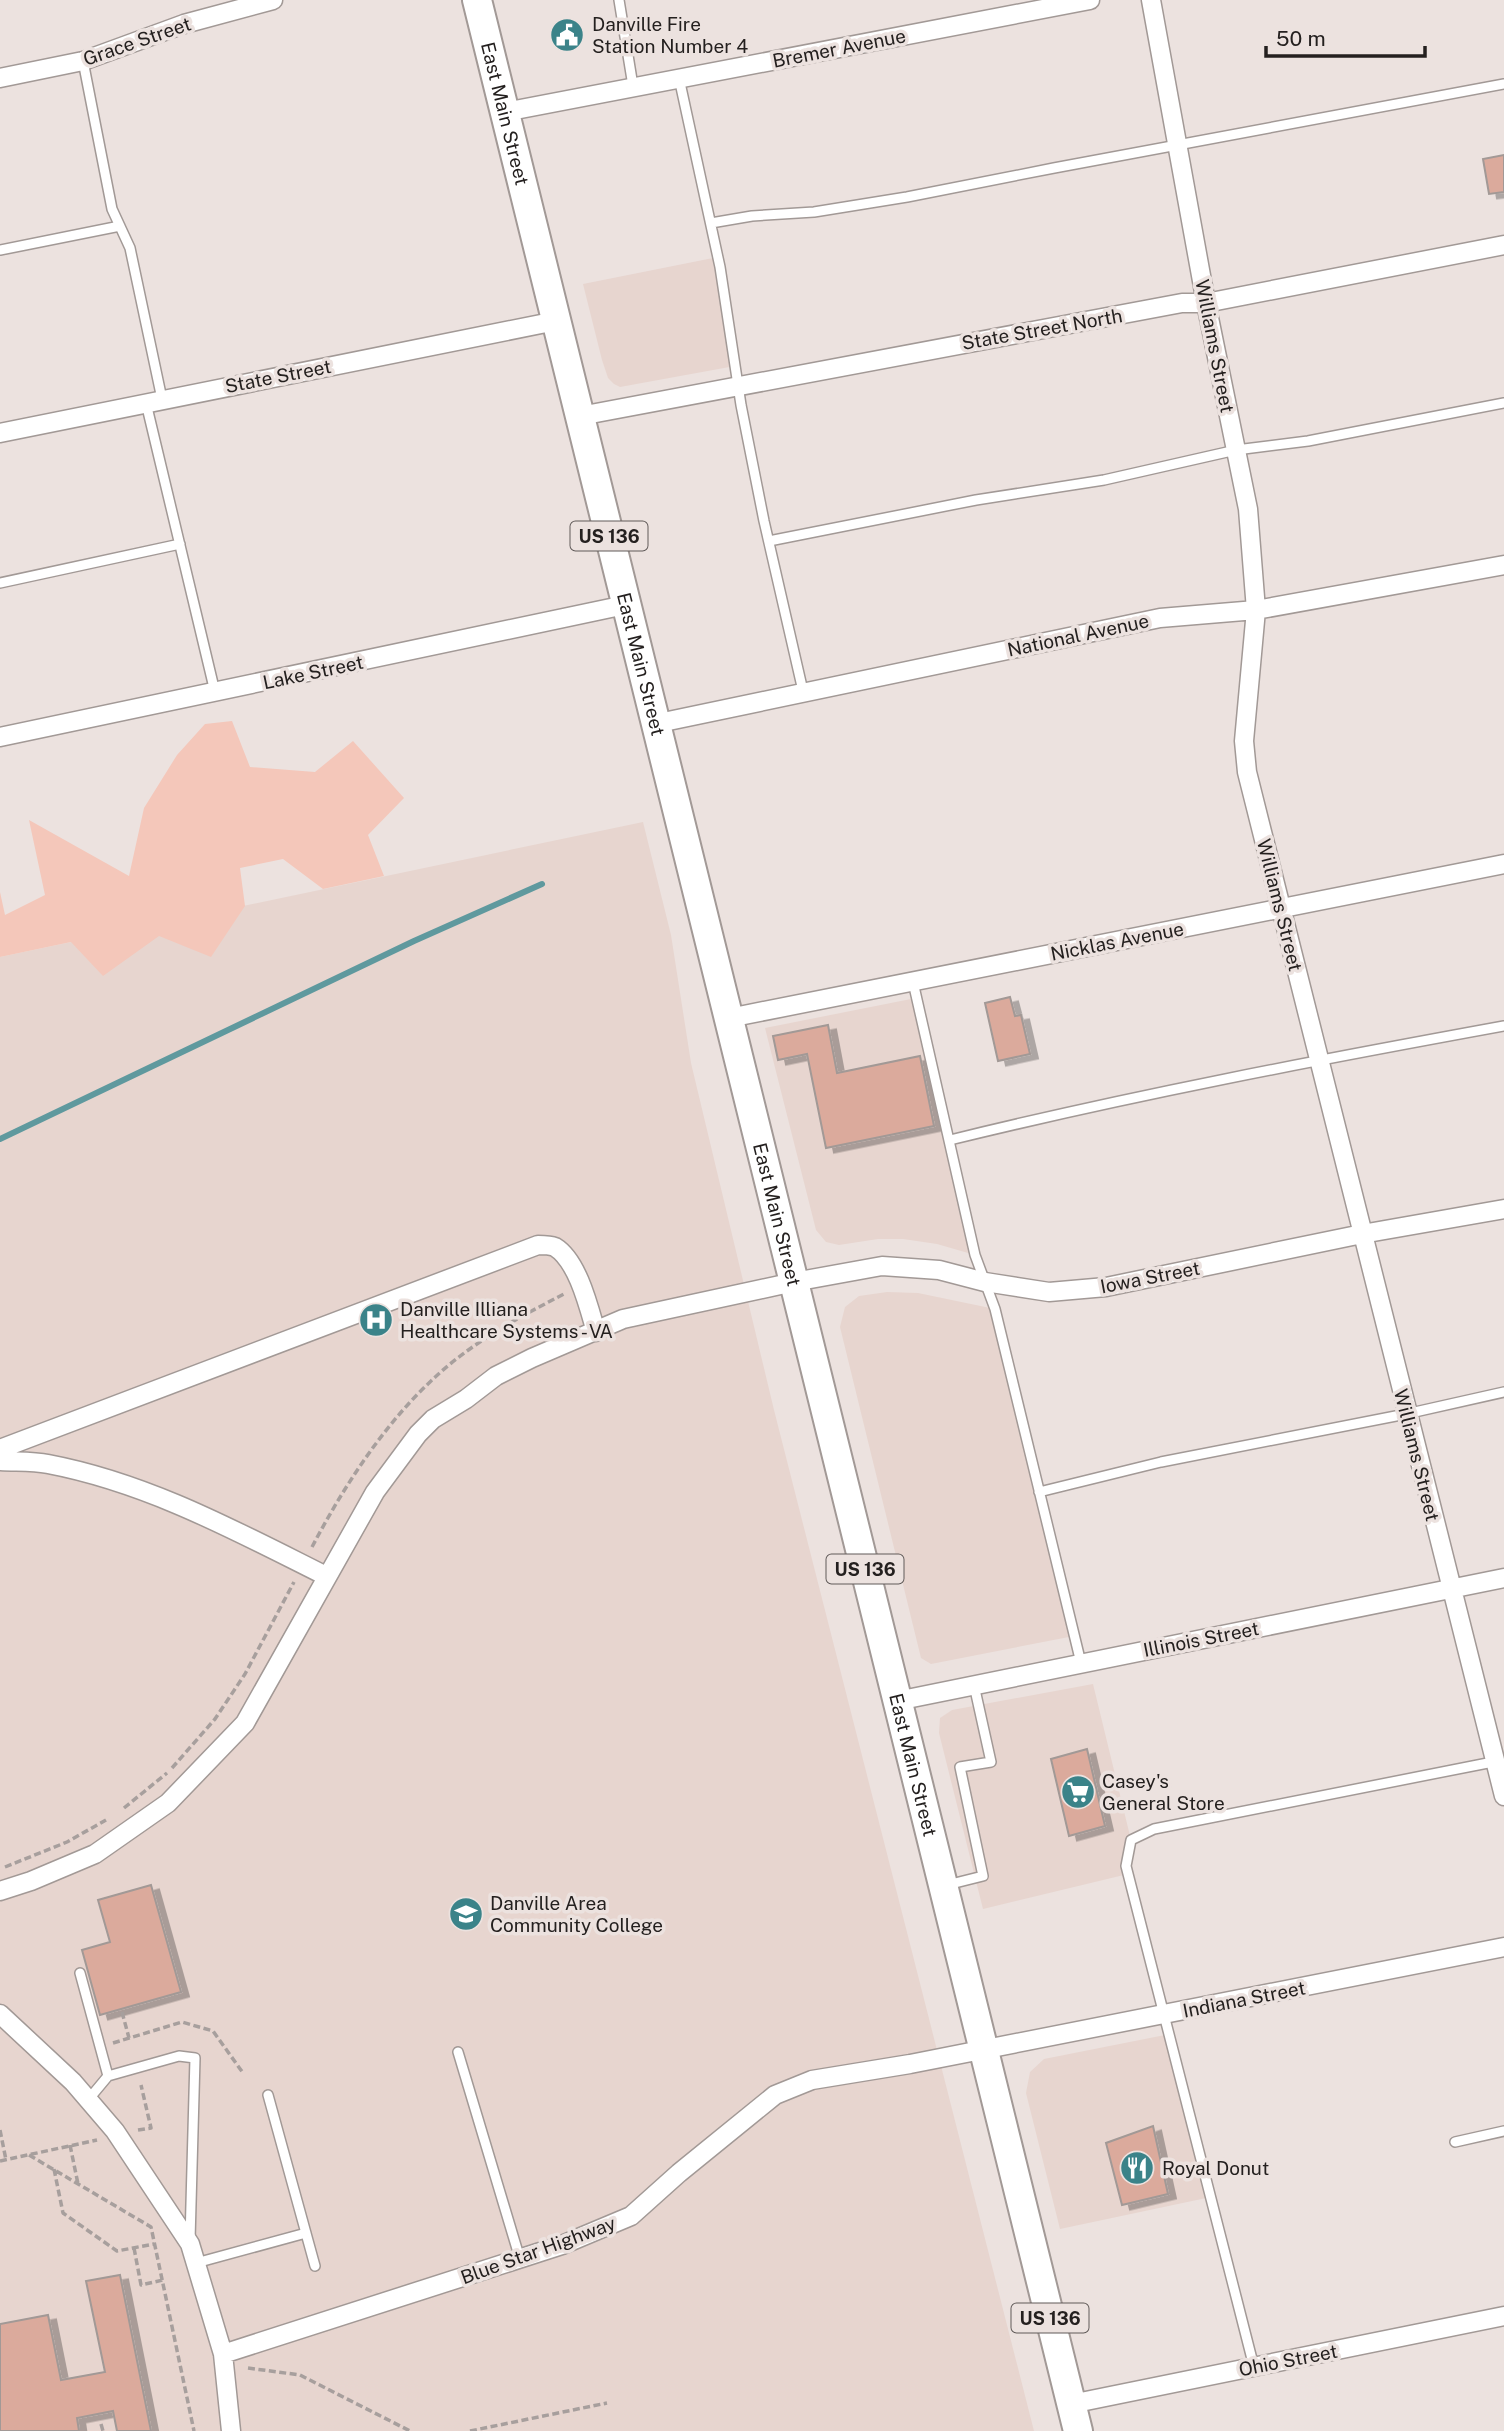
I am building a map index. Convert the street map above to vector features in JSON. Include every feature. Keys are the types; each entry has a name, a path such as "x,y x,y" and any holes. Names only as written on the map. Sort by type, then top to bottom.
{"main road":[{"name":"East Main Street","path":"477,0 1075,2417"}],"street":[{"name":"Grace Street","path":"0,78 83,61 184,24 273,0"},
{"name":"Bremer Avenue","path":"505,112 1090,0"},
{"name":"Williams Street","path":"1151,0 1206,303 1248,509 1256,610 1244,741 1247,772 1406,1415 1500,1761 1504,1796"},
{"name":"State Street North","path":"580,416 1182,303 1206,303 1504,245"},
{"name":"State Street","path":"0,433 556,321"},
{"name":"National Avenue","path":"654,724 1160,618 1256,610 1504,565"},
{"name":"Lake Street","path":"0,737 625,605"},
{"name":"Nicklas Avenue","path":"729,1018 1504,864"},
{"name":"Iowa Street","path":"0,1891 94,1854 168,1803 245,1723 375,1492 418,1434 433,1419 496,1376 560,1346 622,1319 882,1266 939,1270 985,1282 1049,1292 1106,1287 1362,1234 1504,1209"},
{"path":"0,1448 538,1245 553,1246 565,1256 584,1290 596,1332"},
{"path":"0,1461 46,1463 121,1481 226,1525 326,1576"},
{"name":"Illinois Street","path":"897,1701 1504,1578"},
{"name":"Indiana Street","path":"983,2050 1504,1947"},
{"path":"0,2014 73,2082 115,2131 190,2244 223,2354 231,2431"},
{"name":"Blue Star Highway","path":"223,2354 562,2245 631,2216 679,2172 775,2095 812,2080 983,2050"},
{"name":"Ohio Street","path":"1075,2417 1254,2367 1504,2316"}],"lane":[{"path":"619,0 633,86"},
{"path":"83,61 112,209 130,248 180,544 215,692"},
{"path":"679,78 710,223 769,541 803,691"},
{"path":"710,223 752,216 814,212 907,197 1504,84"},
{"path":"0,250 120,226"},
{"path":"769,541 976,500 1104,480 1236,450 1308,441 1504,402"},
{"path":"0,583 180,544"},
{"path":"913,982 975,1255 995,1309 1081,1663"},
{"path":"950,1140 1070,1111 1319,1060 1504,1026"},
{"path":"1039,1492 1161,1462 1406,1415 1504,1392"},
{"path":"943,1886 983,1876 960,1768 990,1762 974,1685"},
{"path":"1254,2367 1126,1866 1131,1840 1154,1829 1500,1761"},
{"path":"80,1973 108,2076"},
{"path":"458,2052 520,2259"},
{"path":"88,2100 108,2076 179,2056 195,2058 190,2244"},
{"path":"268,2095 315,2266"},
{"path":"1455,2142 1504,2131"},
{"path":"196,2263 306,2233"}],"path":[{"path":"122,2011 129,2038"},
{"path":"100,2047 182,2022 213,2032 243,2073"},
{"path":"138,2130 151,2128 141,2085"},
{"path":"0,2130 6,2160"},
{"path":"0,2161 106,2138"},
{"path":"71,2146 78,2184"},
{"path":"29,2155 151,2227 194,2431"},
{"path":"54,2169 63,2213 117,2251 155,2244"},
{"path":"134,2248 141,2284 163,2280"},
{"path":"248,2368 300,2375 410,2431"},
{"path":"470,2431 607,2403"},
{"path":"101,2424 103,2431"}],"shaded area":[{"path":"718,257 735,366 620,387 614,384 608,378 602,360 583,284"},
{"path":"232,721 250,767 315,772 353,741 404,798 368,835 384,876 323,889 283,859 240,868 245,906 211,957 159,936 103,976 71,942 0,957 0,892 5,915 45,895 29,820 129,876 144,808 177,755 205,724"},
{"path":"643,822 671,935 691,1063 774,1410 1034,2431 0,2431 0,957"},
{"path":"916,998 975,1255 937,1244 903,1239 878,1239 839,1245 826,1242 816,1230 765,1028"},
{"path":"887,1292 918,1293 995,1309 1074,1636 931,1664 921,1658 840,1327 845,1307 859,1296"},
{"path":"1093,1684 1131,1840 1128,1874 983,1909 939,1733 940,1718 952,1710"},
{"path":"1170,2034 1211,2197 1060,2229 1026,2093 1030,2072 1044,2059"}],"building":[{"path":"1504,155 1504,192 1489,194 1483,159"},
{"path":"1010,997 1015,1016 1021,1015 1030,1054 998,1061 985,1003"},
{"path":"828,1025 837,1073 920,1056 934,1126 826,1148 807,1054 778,1060 773,1036"},
{"name":"Casey's General Store","path":"1087,1749 1105,1826 1069,1836 1051,1759"},
{"path":"151,1885 181,1992 100,2015 82,1950 110,1942 98,1900"},
{"name":"Royal Donut","path":"1153,2126 1168,2194 1122,2205 1106,2143"},
{"path":"120,2275 151,2431 117,2431 113,2411 77,2418 79,2431 0,2431 0,2324 48,2315 61,2380 105,2372 86,2281"}],"waterway":[{"path":"0,1139 414,941 542,884"}],"place":[{"name":"Danville Fire Station Number 4","path":"567,35"},
{"name":"Danville Illiana Healthcare Systems - VA","path":"376,1320"},
{"name":"Casey's General Store","path":"1078,1792"},
{"name":"Danville Area Community College","path":"466,1914"},
{"name":"Royal Donut","path":"1137,2168"}]}
